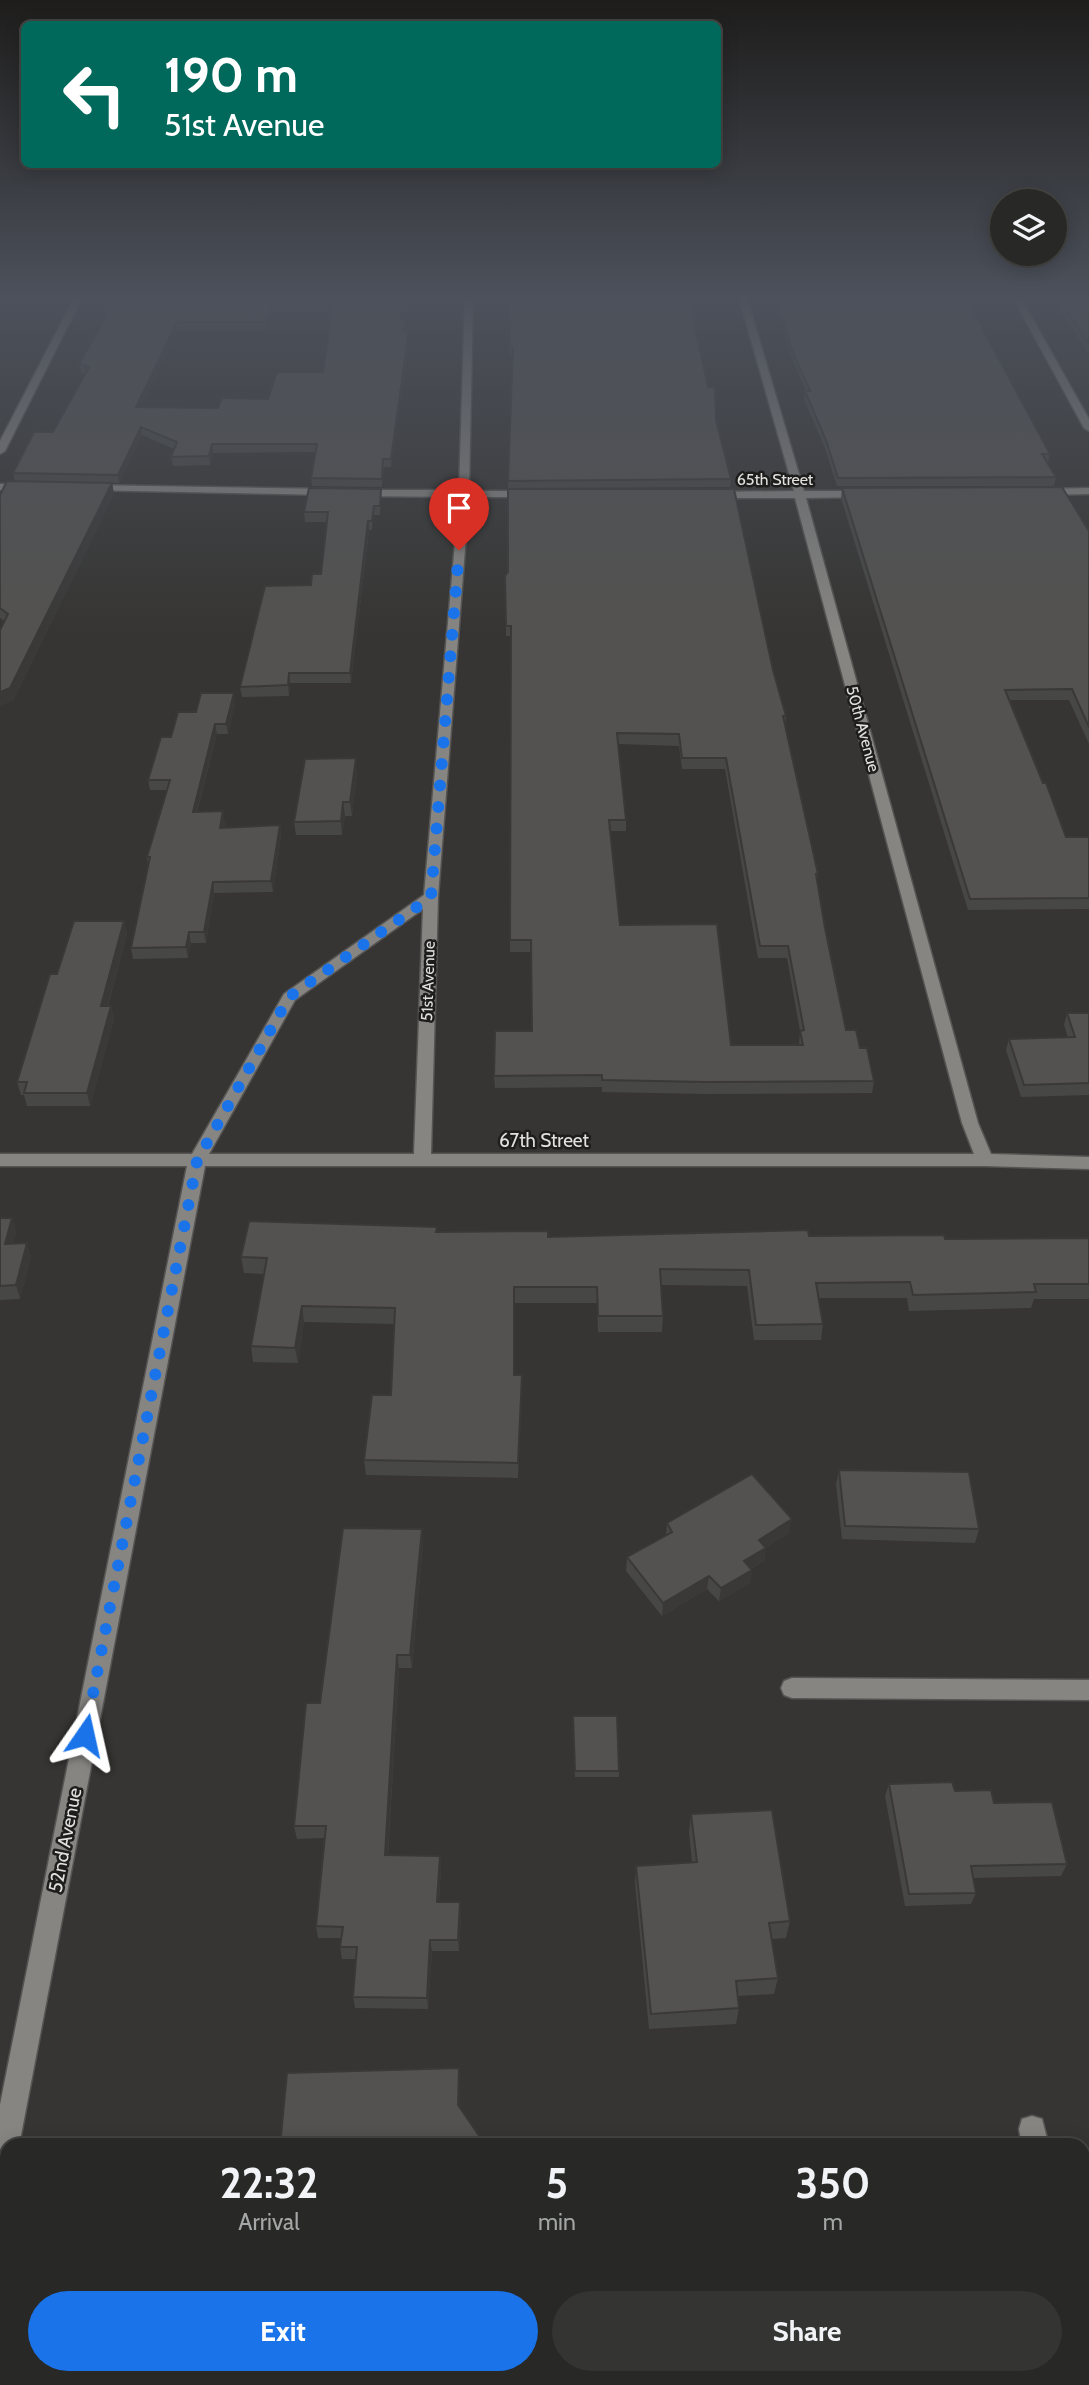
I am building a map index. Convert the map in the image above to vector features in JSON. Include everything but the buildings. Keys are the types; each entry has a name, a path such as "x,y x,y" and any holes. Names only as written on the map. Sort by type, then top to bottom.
{"street":[{"path":"0,451 21,409"},
{"name":"51st Avenue","path":"422,1161 431,897 464,494 466,409"},
{"name":"50th Avenue","path":"775,409 970,1123 985,1160"},
{"path":"1079,409 1089,428"},
{"path":"0,487 41,487"},
{"path":"82,488 548,494"},
{"path":"1034,492 1089,491"},
{"name":"65th Street","path":"702,495 882,494"},
{"name":"52nd Avenue","path":"7,2138 197,1161 289,997 431,897"},
{"name":"67th Street","path":"0,1160 985,1160 1089,1163"},
{"path":"792,1688 1089,1690"}],"route":[{"path":"85,1735 197,1161 289,997 431,897 459,550"}]}
